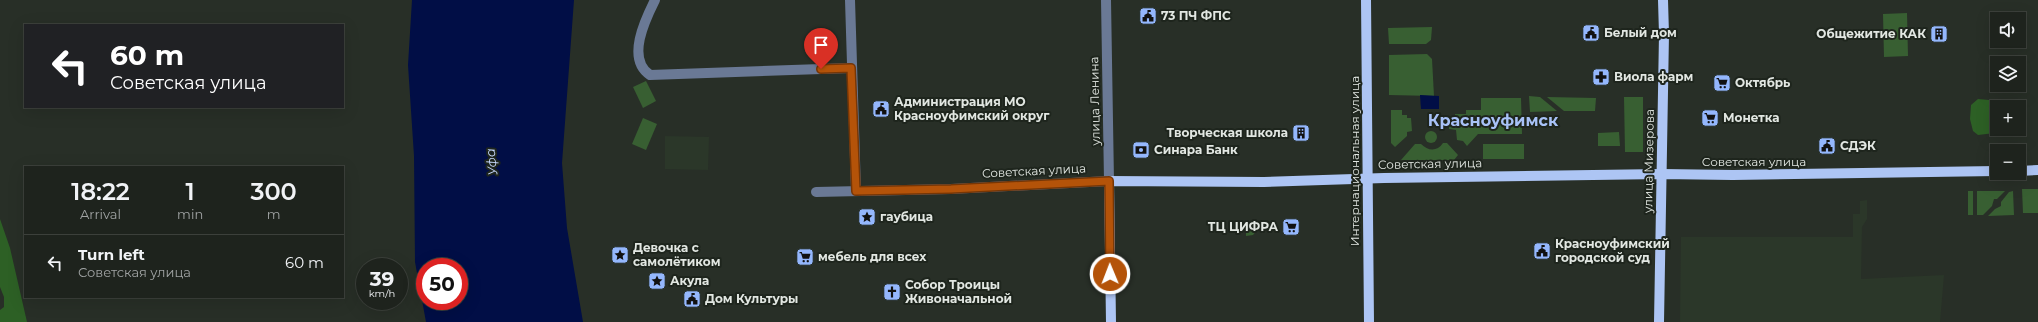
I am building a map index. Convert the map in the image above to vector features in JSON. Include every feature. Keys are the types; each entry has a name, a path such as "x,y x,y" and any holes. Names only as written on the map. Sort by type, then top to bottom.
{"main road":[{"name":"Интернациональная улица","path":"1366,0 1369,322"},
{"name":"улица Мизерова","path":"1659,322 1664,34 1663,0"},
{"path":"2026,171 2038,170"},
{"name":"Советская улица","path":"1109,181 1264,182 1368,178 1662,174 1733,176 1990,171"},
{"name":"улица Ленина","path":"1109,181 1111,322"}],"street":[{"path":"655,0 645,20 640,38 639,56 641,65 646,72 655,76 851,68"},
{"path":"850,0 856,191"},
{"name":"улица Ленина","path":"1106,0 1109,181"},
{"name":"Советская улица","path":"816,192 951,189 1109,181"}],"shaded area":[{"path":"665,136 709,137 708,170 665,169"},
{"path":"1867,200 1867,219 1862,227 1861,279 1944,275 1940,322 1680,322 1681,237 1853,237 1853,214 1860,214 1860,201"}],"green space":[{"path":"1907,13 1908,56 1884,57 1883,14"},
{"path":"1432,27 1431,40 1426,44 1389,44 1388,28"},
{"path":"1427,54 1432,59 1434,96 1389,95 1389,55"},
{"path":"646,81 656,101 643,108 633,87"},
{"path":"1529,96 1540,97 1557,111 1530,112"},
{"path":"1547,97 1596,98 1595,111 1564,111"},
{"path":"1624,97 1643,97 1643,152 1625,152"},
{"path":"1481,98 1521,98 1522,134 1478,134 1467,146 1463,141 1457,140 1456,130 1449,129 1449,117 1455,117 1455,114 1466,114 1466,110 1481,110"},
{"path":"1978,99 1990,101 1990,134 1978,135 1973,131 1970,119 1971,105"},
{"path":"1391,110 1402,110 1402,115 1407,115 1407,118 1411,118 1412,131 1407,132 1407,136 1395,147 1391,143"},
{"path":"643,118 657,124 646,150 632,144"},
{"path":"1429,131 1433,131 1437,137 1433,143 1429,143 1425,139 1425,135"},
{"path":"1619,132 1620,146 1598,146 1598,133"},
{"path":"1443,143 1447,143 1458,155 1454,160 1401,160 1415,144 1421,144 1432,150 1438,148"},
{"path":"1483,144 1524,144 1524,159 1483,159"},
{"path":"2022,189 2038,189 2038,213 2023,213"},
{"path":"1968,191 1973,191 1973,215 1968,215"},
{"path":"1977,191 2005,191 1997,199 1994,199 1992,206 1983,215 1977,215"},
{"path":"2013,191 2014,215 1988,216 1995,209 2001,206 2001,202 2009,192"},
{"path":"0,219 10,248 27,322 0,322 0,310 4,307 4,297 0,287"},
{"path":"1246,224 1262,224 1253,235 1246,236"}],"water":[{"name":"Уфа","path":"412,0 574,0 562,163 567,228 583,322 426,322 424,310 468,310 468,258 416,258 416,267 414,156 408,65"},
{"path":"1420,95 1439,96 1439,109 1421,109"}],"place":[{"name":"73 ПЧ ФПС","path":"1148,16"},
{"name":"Белый дом","path":"1591,33"},
{"name":"Общежитие КАК","path":"1939,34"},
{"name":"Виола фарм","path":"1601,77"},
{"name":"Октябрь","path":"1722,83"},
{"name":"Администрация МО Красноуфимский округ","path":"881,109"},
{"name":"Монетка","path":"1710,118"},
{"name":"Творческая школа","path":"1301,133"},
{"name":"СДЭК","path":"1827,146"},
{"name":"Синара Банк","path":"1141,150"},
{"name":"гаубица","path":"867,217"},
{"name":"ТЦ ЦИФРА","path":"1291,227"},
{"name":"Красноуфимский городской суд","path":"1542,251"},
{"name":"Девочка с самолётиком","path":"620,255"},
{"name":"мебель для всех","path":"805,257"},
{"name":"Акула","path":"657,281"},
{"name":"Собор Троицы Живоначальной","path":"892,292"},
{"name":"Дом Культуры","path":"692,299"}],"district":[{"name":"Красноуфимск","path":"1493,120"}],"route":[{"path":"821,69 851,68 856,191 951,189 1109,181 1110,274"}]}
